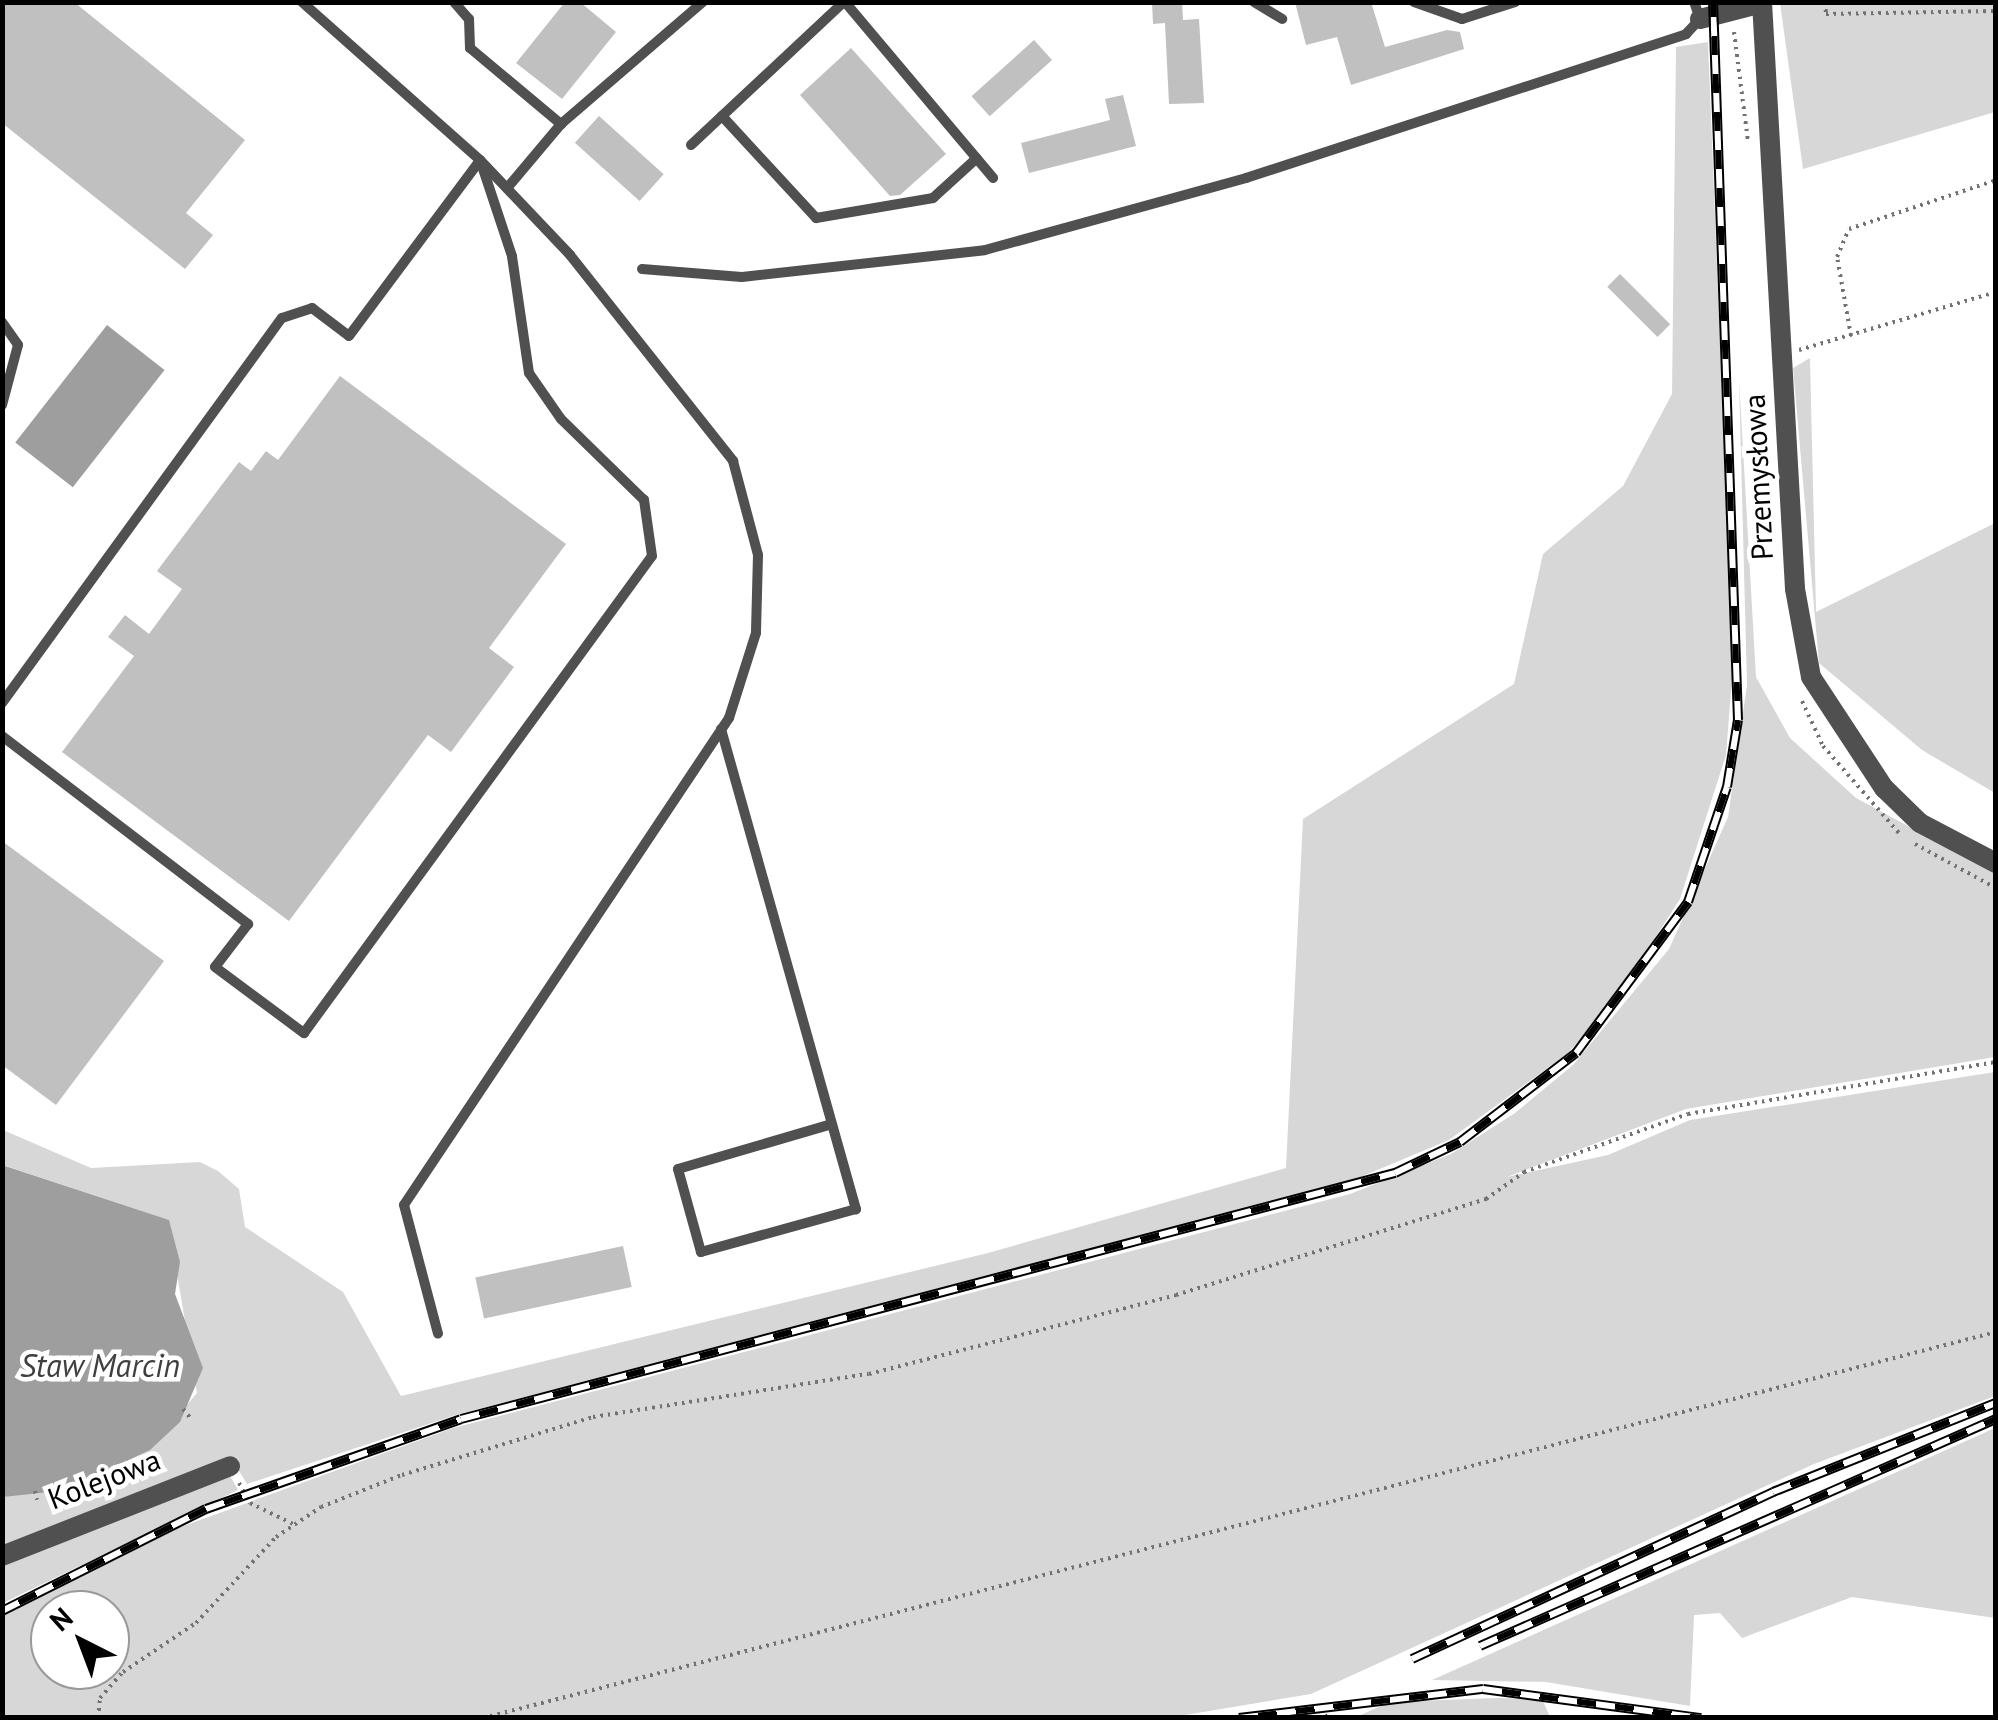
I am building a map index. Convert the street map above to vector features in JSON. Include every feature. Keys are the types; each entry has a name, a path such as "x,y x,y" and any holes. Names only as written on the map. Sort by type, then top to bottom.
{"street":[{"path":"1697,10 1762,3"},
{"name":"Przemysłowa","path":"1762,3 1795,589 1821,703 1920,824 1996,862"},
{"name":"Kolejowa","path":"2,1556 230,1466"}],"lane":[{"path":"302,2 508,186 733,462 758,555 756,634 722,729 404,1205 438,1334"},
{"path":"454,2 469,19 470,48 561,124"},
{"path":"508,186 561,124 634,70 703,2"},
{"path":"691,145 844,2 993,178"},
{"path":"1254,2 1282,20"},
{"path":"1414,2 1462,19 1515,2"},
{"path":"642,269 742,277 986,250 1246,178 1686,34 1697,10"},
{"path":"722,116 816,218 933,198 978,158"},
{"path":"2,703 282,318 312,308 349,336 480,160"},
{"path":"2,736 248,924 215,967 304,1034 652,556 644,500 529,373 512,256 480,160"},
{"path":"2,322 18,345 2,405"},
{"path":"722,729 856,1209 700,1252 678,1169 832,1124"}],"path":[{"path":"1826,2 1826,14 1996,11"},
{"path":"1851,336 1836,256 1849,229 1996,180"},
{"path":"1781,354 1996,292"},
{"path":"98,1718 100,1698 123,1672 196,1623 295,1525 402,1475 593,1418 869,1374 1383,1236 1676,1117 1996,1062"},
{"path":"483,1718 1996,1332"},
{"path":"183,1409 191,1419"},
{"path":"230,1466 250,1503 295,1525"},
{"path":"35,1491 38,1500"}],"shaded area":[{"path":"1780,3 1995,3 1995,112 1803,169"},
{"path":"1708,42 1733,665 1726,755 1680,899 1614,1002 1568,1053 1449,1140 1320,1194 459,1414 247,1484 230,1456 3,1547 3,1497 101,1479 149,1450 197,1393 168,1220 3,1165 3,1130 91,1168 200,1162 218,1171 239,1189 245,1227 343,1292 401,1396 988,1253 1286,1168 1303,819 1514,684 1543,554 1623,486 1672,394 1676,47"},
{"path":"1810,358 1816,612 1995,523 1995,793 1922,750 1819,663 1793,368"},
{"path":"1739,379 1756,677 1790,738 1856,798 1995,873 1995,1057 1686,1109 1507,1177 1608,1155 1690,1120 1995,1072 1995,1396 1814,1464 1311,1694 1173,1717 3,1717 3,1615 30,1601 30,1690 130,1690 130,1590 52,1590 167,1532 453,1428 1350,1194 1451,1154 1515,1113 1573,1065 1669,949 1728,817 1747,685"},
{"path":"1995,1428 1995,1618 1852,1597 1742,1638 1720,1613 1694,1615 1690,1706 1546,1682 1432,1680"},
{"path":"229,1474 238,1490 3,1603 3,1561"},
{"path":"1542,1699 1550,1717 1356,1717 1390,1702"}],"water":[{"path":"107,325 165,370 73,487 15,442"},
{"name":"Staw Marcin","path":"2,1165 169,1220 180,1262 175,1294 203,1368 180,1422 150,1450 67,1490 3,1497"}],"building":[{"path":"2,2 74,2 245,140 186,213 213,235 185,269 2,123"},
{"path":"565,2 580,2 616,32 562,99 516,63"},
{"path":"1152,2 1182,2 1183,20 1199,19 1204,103 1169,104 1165,23 1153,24"},
{"path":"1295,2 1371,2 1385,47 1447,30 1460,32 1464,49 1351,85 1337,37 1306,45"},
{"path":"1034,40 1052,60 990,116 972,96"},
{"path":"851,48 946,154 900,195 890,196 800,95"},
{"path":"1123,95 1136,146 1029,173 1021,143 1110,120 1105,99"},
{"path":"599,116 664,174 640,201 575,143"},
{"path":"1620,274 1670,324 1657,337 1607,287"},
{"path":"340,376 566,544 489,648 514,667 451,752 428,735 289,921 62,752 134,656 108,637 125,615 149,634 182,589 157,571 239,462 251,471 266,451 278,460"},
{"path":"2,841 164,961 56,1105 2,1065"},
{"path":"623,1246 632,1287 484,1318 475,1277"}],"railway":[{"path":"2,1611 206,1509 461,1419 1395,1173 1460,1142 1576,1053 1688,902 1727,787 1738,720 1713,2"},
{"path":"1412,1659 1773,1492 1996,1403"},
{"path":"1480,1646 1996,1419"},
{"path":"1239,1718 1483,1689 1701,1718"}]}
